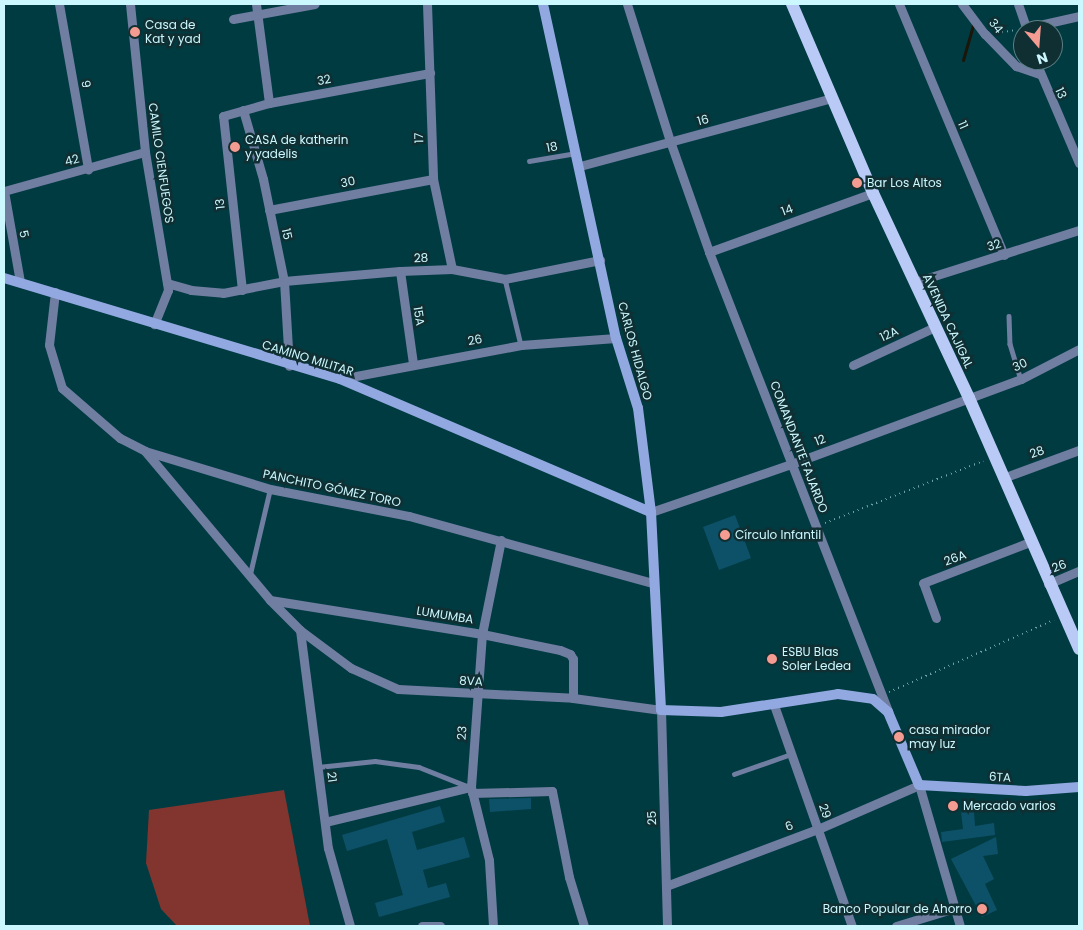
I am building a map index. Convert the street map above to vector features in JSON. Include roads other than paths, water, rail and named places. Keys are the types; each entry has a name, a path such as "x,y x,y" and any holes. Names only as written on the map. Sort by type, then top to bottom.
{"main road":[{"name":"CARLOS HIDALGO","path":"543,4 578,152 616,338 638,408 651,512 653,583 661,710"},
{"name":"AVENIDA CAJIGAL","path":"792,4 873,193 969,398 1048,584 1079,650"},
{"name":"CAMINO MILITAR","path":"4,278 55,292 289,366 340,379 651,512"},
{"name":"8VA","path":"661,710 721,712 838,694 873,699 888,712"},
{"name":"COMANDANTE FAJARDO","path":"888,712 919,786"},
{"name":"6TA","path":"919,786 1026,791 1079,787"}],"street":[{"name":"9","path":"59,4 88,168"},
{"name":"CAMILO CIENFUEGOS","path":"130,4 145,152 168,290 154,324"},
{"path":"256,4 269,103"},
{"path":"233,19 315,4"},
{"name":"17","path":"427,4 433,178 452,269"},
{"name":"COMANDANTE FAJARDO","path":"627,4 670,141 709,252 794,463 816,526 888,712"},
{"name":"11","path":"900,4 1004,255"},
{"name":"34","path":"962,4 985,34 1016,66 1039,74"},
{"path":"1018,4 1024,20"},
{"path":"1063,20 1079,16"},
{"name":"13","path":"1038,70 1079,163"},
{"name":"32","path":"223,116 269,103 430,73"},
{"name":"16","path":"580,166 832,98"},
{"name":"15","path":"243,110 269,210 284,281 289,366"},
{"name":"13","path":"223,116 242,290"},
{"name":"42","path":"4,191 145,152"},
{"name":"30","path":"269,210 433,178"},
{"name":"5","path":"4,191 20,282"},
{"name":"14","path":"709,252 873,193"},
{"name":"32","path":"915,282 1079,230"},
{"name":"28","path":"167,283 191,290 223,293 284,281 400,271 452,269 504,279 600,260"},
{"name":"15A","path":"400,271 413,364"},
{"name":"PANCHITO GÓMEZ TORO","path":"55,292 49,345 62,388 120,438 146,451 270,489 409,516 653,583"},
{"name":"12A","path":"853,365 935,327"},
{"name":"26","path":"340,379 521,344 616,338"},
{"name":"30","path":"969,398 1021,379 1079,349"},
{"name":"12","path":"651,512 794,463 969,398"},
{"name":"28","path":"1003,478 1079,450"},
{"name":"8VA","path":"146,451 270,600 300,630 351,668 398,688 573,698 661,710"},
{"name":"23","path":"493,926 489,860 471,790 482,634 501,540"},
{"name":"26A","path":"936,618 923,583 1030,542"},
{"name":"26","path":"1048,584 1079,572"},
{"name":"LUMUMBA","path":"270,600 482,634 570,654 575,681 573,698"},
{"name":"21","path":"300,630 328,848 350,926"},
{"name":"29","path":"774,705 852,926"},
{"name":"25","path":"661,710 667,926"},
{"name":"COMANDANTE FAJARDO","path":"919,786 960,926"},
{"name":"6","path":"666,886 818,829 919,786"},
{"path":"325,822 471,790 552,791 569,877 584,926"},
{"path":"896,926 955,908"},
{"path":"422,926 440,926"}],"lane":[{"name":"18","path":"529,161 578,152"},
{"path":"504,279 521,344"},
{"path":"1009,316 1010,344 1021,379"},
{"path":"250,574 270,489"},
{"path":"734,774 791,754"},
{"path":"318,767 375,761 419,767 471,790"}],"waterway":[{"path":"963,60 974,22"}],"place":[{"name":"Casa de Kat y yad","path":"135,32"},
{"name":"CASA de katherin y yadelis","path":"235,147"},
{"name":"Bar Los Altos","path":"857,183"},
{"name":"Círculo Infantil","path":"725,535"},
{"name":"ESBU Blas Soler Ledea","path":"772,659"},
{"name":"casa mirador may luz","path":"899,737"},
{"name":"Mercado varios","path":"953,806"},
{"name":"Banco Popular de Ahorro","path":"982,909"}]}
